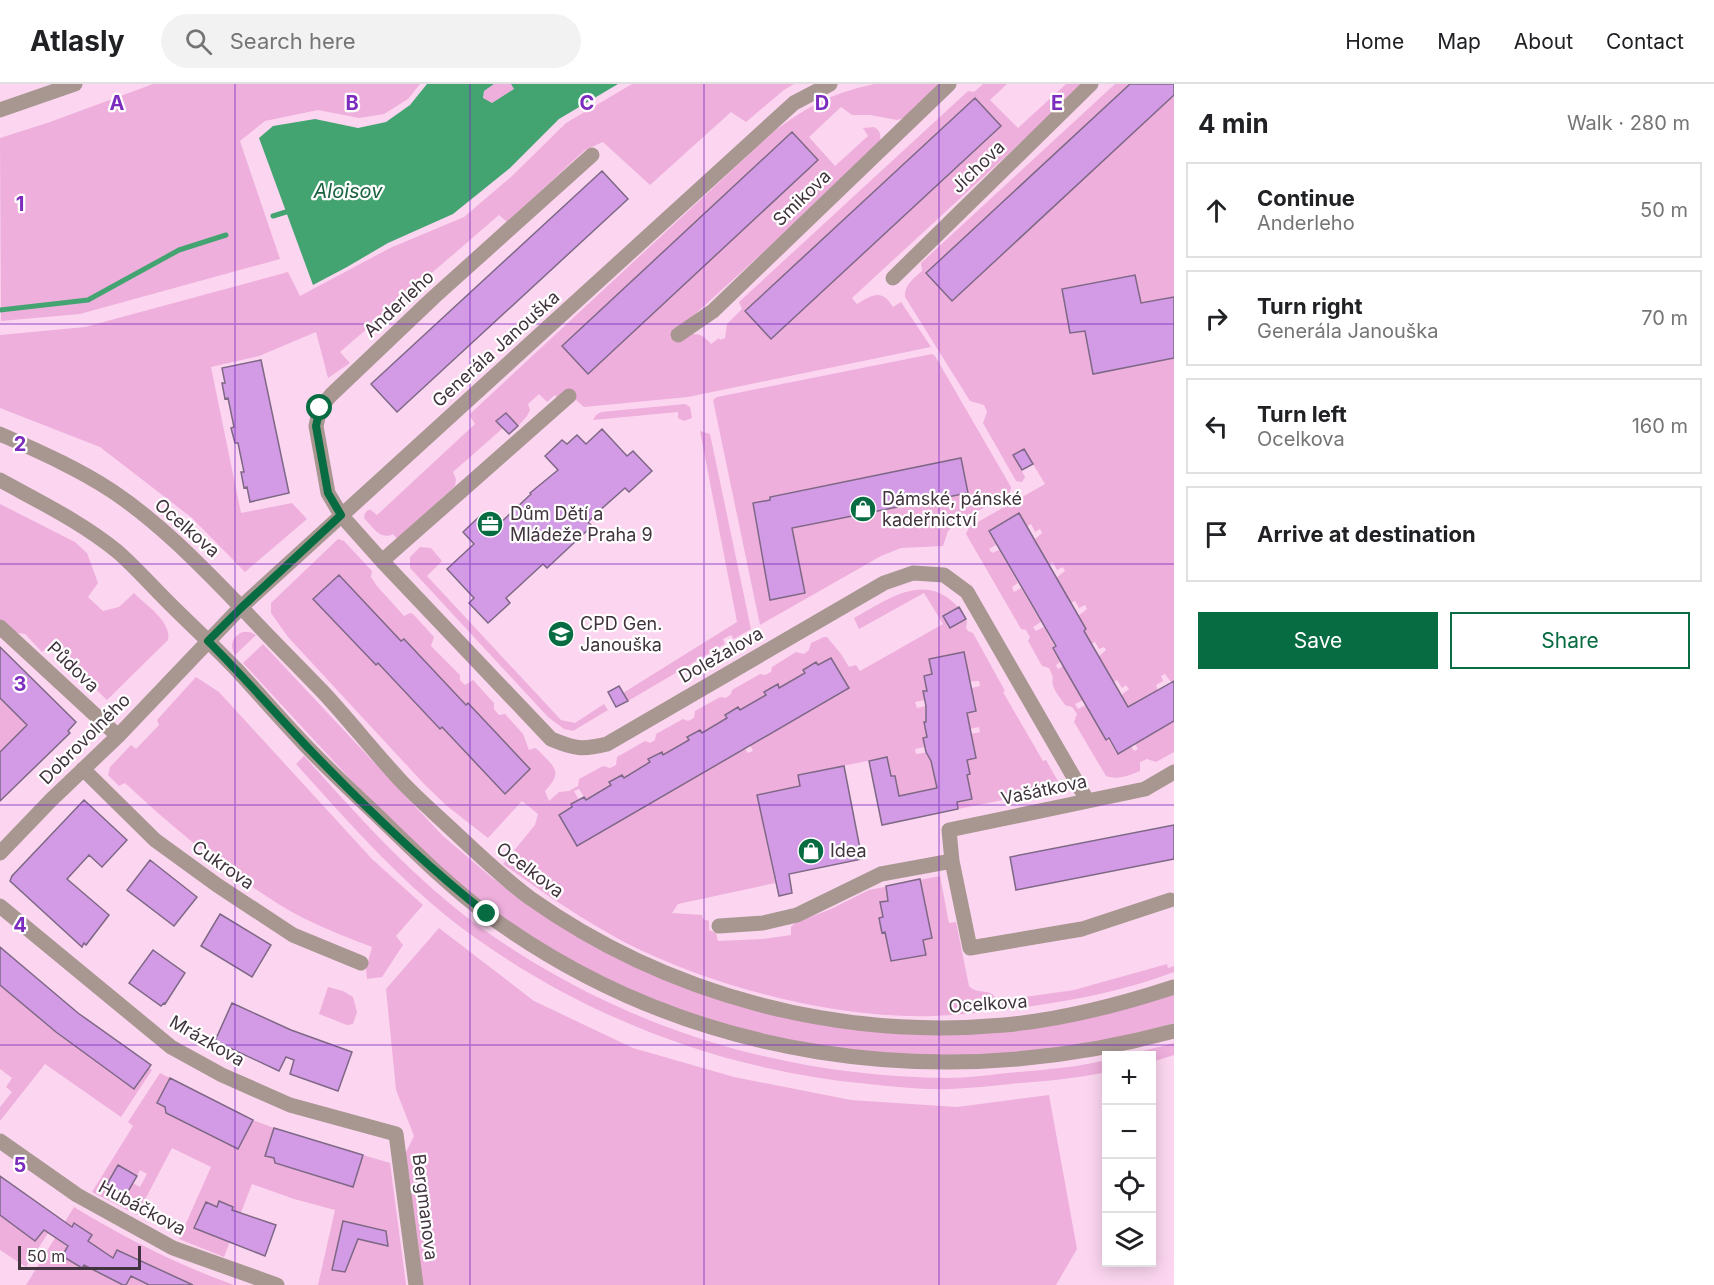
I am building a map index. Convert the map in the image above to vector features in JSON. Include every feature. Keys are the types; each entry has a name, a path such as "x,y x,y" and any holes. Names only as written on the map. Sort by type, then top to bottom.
{"street":[{"path":"0,110 75,84"},
{"name":"Generála Janouška","path":"196,653 341,515 794,103 830,84"},
{"name":"Smikova","path":"678,335 713,311 949,84"},
{"name":"Jíchova","path":"893,278 1091,84"},
{"name":"Anderleho","path":"341,515 328,493 316,426 320,408 330,395 434,297 592,155"},
{"path":"381,561 569,396"},
{"name":"Ocelkova","path":"0,434 62,462 112,491 158,526 212,576 324,694 403,783 496,872 531,899 586,934 633,959 681,980 753,1003 799,1014 846,1022 923,1028 1005,1025 1068,1016 1174,987"},
{"path":"0,480 58,512 117,552 208,641 311,751 450,885 505,927 568,966 609,987 671,1013 721,1030 787,1047 871,1060 958,1063 1024,1059 1133,1042 1174,1031"},
{"name":"Doležalova","path":"341,515 381,561 551,739 565,745 586,749 607,744 884,583 913,573 944,574 968,592 1087,800"},
{"name":"Půdova","path":"0,627 118,736"},
{"name":"Dobrovolného","path":"0,853 118,736 196,653"},
{"name":"Cukrova","path":"83,769 155,840 216,885 293,935 361,963"},
{"name":"Vašátkova","path":"1170,900 1082,929 970,948 952,861 950,830 1145,789 1174,772"},
{"path":"719,926 763,923 797,915 881,874 952,861"},
{"name":"Mrázkova","path":"0,906 171,1047 222,1075 290,1105 396,1134"},
{"name":"Bergmanova","path":"396,1134 416,1285"},
{"name":"Hubáčkova","path":"0,1141 77,1195 173,1248 277,1285"}],"shaded area":[{"path":"153,84 420,84 408,99 384,114 359,118 318,110 265,121 240,141 280,259 80,314 1,321 0,138"},
{"path":"494,84 511,84 514,89 492,103 483,99 484,91"},
{"path":"632,84 794,84 746,122 731,112 650,185 603,142 585,150 507,222 499,215 340,352 350,363 328,378 316,332 259,356 211,367 241,513 292,503 307,519 245,572 192,518 100,447 0,408 0,335 85,327 288,272 300,296 390,248 464,217 512,176 566,123"},
{"path":"874,84 941,84 907,117 897,120 870,115 852,115 841,107 809,137 835,166 868,136 863,128 876,128 880,133 880,141 670,337 675,342 685,336 698,334 711,344 719,338 720,340 725,338 727,324 742,309 739,302 968,91 974,92 983,84 1007,84 990,100 1018,128 1066,84 1084,84 852,298 857,304 872,296 881,295 893,307 901,302 931,347 688,397 584,407 576,400 566,407 555,395 547,402 539,394 528,404 530,410 518,426 506,413 497,421 503,428 453,472 456,479 455,486 397,539 393,534 384,536 380,534 364,518 368,510 377,515 475,424 470,416 471,413 772,133 820,102","holes":["975,98 1001,126 771,339 745,311","792,132 818,160 588,373 562,346"]},
{"path":"1115,84 1130,84 926,273 952,301 963,291 962,288 974,281 1174,95 1174,297 1141,303 1135,275 1062,289 1070,333 1085,331 1093,374 1174,358 1174,681 1171,682 1165,674 1161,676 1163,681 1156,685 1158,690 1128,709 1120,696 1129,689 1126,685 1122,688 1117,680 1113,682 1098,657 1106,650 1104,647 1099,649 1095,642 1091,644 1083,631 1078,616 1087,609 1085,605 1079,608 1075,601 1070,603 1056,578 1065,571 1063,567 1057,570 1053,562 1048,565 1035,539 1042,533 1040,529 1035,532 1031,524 1026,527 1018,514 988,531 996,545 989,549 992,553 999,550 1018,583 1012,587 1014,592 1021,588 1041,622 1033,627 1036,631 1044,627 1060,662 1056,665 1058,669 1063,666 1083,700 1075,704 1078,709 1086,705 1106,740 1108,739 1117,754 1131,746 1134,751 1138,749 1135,744 1174,721 1174,752 1156,762 1147,759 1140,762 1140,771 1115,778 1106,776 1074,722 1077,714 1072,707 1065,705 1056,691 1049,668 1042,666 1028,641 1030,637 1026,630 1021,629 966,534 969,527 1045,484 1024,449 1013,455 1025,477 1022,482 1016,481 983,423 987,412 984,405 970,401 905,297 905,293 908,285 922,271 921,263"},
{"path":"932,354 1011,487 1010,493 957,523 948,531 943,546 901,548 881,556 760,625 713,400 717,397","holes":["961,459 968,493 792,528 770,599 753,503 770,500 770,497"]},
{"path":"685,404 690,407 692,418 684,421 678,418 678,412 593,420 601,412"},
{"path":"700,431 710,434 751,629 734,639 731,635 723,639 725,644 628,701 623,693 737,622"},
{"path":"0,504 75,542 87,553 98,583 88,597 103,611 119,607 134,593 157,614 166,627 168,640 107,700 50,645 42,652 25,634 12,632 0,621"},
{"path":"338,539 344,541 372,571 371,577 377,586 404,616 413,614 434,637 431,646 460,675 460,680 465,685 473,680 494,703 494,709 499,715 505,714 523,734 529,750 535,748 552,765 555,769 554,779 545,791 549,801 559,792 569,791 578,786 579,779 603,766 610,768 616,765 617,757 645,741 650,743 655,740 656,734 683,719 688,721 694,718 695,711 720,697 726,698 732,690 760,674 765,675 771,672 772,667 796,652 804,654 809,650 811,643 824,637 827,637 849,667 856,665 860,671 943,624 924,593 859,629 854,618 906,592 919,589 945,596 958,607 943,617 950,628 965,619 967,622 966,628 973,633 1005,691 1003,692 1043,761 1046,760 1059,783 1057,789 958,809 957,802 967,775 970,774 967,760 971,734 980,732 979,727 970,729 967,713 976,711 971,688 980,686 979,681 965,681 938,675 924,676 927,691 923,691 925,700 915,702 917,708 930,705 932,720 924,722 927,737 923,738 925,747 915,749 916,754 930,752 937,788 899,796 895,776 891,776 887,757 798,775 800,786 757,795 775,883 678,904 672,913 702,915 703,919 709,921 709,930 716,933 718,941 763,939 791,935 791,927 795,923 831,909 869,890 886,887 888,901 880,902 883,917 879,918 882,932 885,932 891,961 926,954 923,940 932,938 920,880 917,880 940,876 949,923 956,922 969,986 992,994 997,1001 1074,990 1167,964 1168,968 1174,966 1174,972 1114,991 1052,1003 962,1014 895,1016 816,1006 775,997 660,959 594,925 503,864 535,825 538,814 522,801 488,838 447,806 288,637 271,613 271,603","holes":["339,575 401,641 404,639 530,769 505,793 442,727 440,729 430,718 431,716 409,696 391,672 389,674 378,663 376,665 314,599","831,658 848,689 750,745 753,751 748,753 745,749 572,807 571,804 579,800 574,791 579,789 586,800 611,785 609,782 622,775 624,778 650,762 649,759 661,752 663,755 689,740 687,737 700,730 702,733 727,718 725,715 738,708 740,710 766,695 765,692 777,684 779,688 805,673 803,670 816,663 818,665"]},
{"path":"420,547 431,548 442,561 427,576 561,720 575,723 604,704 608,710 573,731 564,729 548,717 410,568 410,557"},
{"path":"243,632 256,635 235,655 232,648 233,642 236,636"},
{"path":"263,644 443,836 491,877 526,903 679,983 918,1031 1174,994 1174,1023 1103,1042 974,1059 806,1047 669,1009 557,956 474,898 364,794 243,663"},
{"path":"196,677 219,692 372,859 423,905 396,936 403,945 382,977 367,979 366,969 372,947 302,917 259,892 200,848 125,783 119,786 108,775 110,767 131,745 136,749 159,725 157,720"},
{"path":"0,697 27,724 0,752"},
{"path":"304,756 345,802 410,868 432,889 480,927 533,962 587,992 644,1018 702,1039 762,1056 823,1068 885,1075 963,1078 1102,1061 1102,1073 1059,1080 974,1088 910,1088 816,1077 763,1067 712,1054 662,1037 613,1017 565,993 519,967 474,937 426,898 380,855 296,764"},
{"path":"439,928 534,1001 633,1048 734,1077 851,1100 957,1107 1049,1095 1077,1249 1056,1285 422,1285 405,1154 414,1136 396,1090 386,989"},
{"path":"0,985 49,1027 68,1004 76,1011 60,1035 134,1088 149,1068 152,1070 121,1117 45,1064 0,1121 0,1107 12,1092 6,1087 12,1078 0,1069"},
{"path":"328,987 343,991 353,997 357,1012 353,1024 347,1025 319,1014"},
{"path":"1174,1043 1174,1055 1156,1061 1156,1051 1143,1051"},
{"path":"160,1073 170,1078 157,1103 165,1107 166,1113 198,1124 199,1129 215,1133 215,1138 221,1141 223,1137 231,1141 232,1146 238,1149 253,1120 274,1128 266,1155 282,1165 284,1161 353,1187 363,1155 390,1163 406,1285 318,1285 335,1210 252,1184 224,1257 179,1239 211,1167 172,1148 137,1215 92,1192 133,1126 128,1122","holes":["118,1165 137,1176 140,1170 147,1174 140,1187 133,1183 126,1195 107,1184","219,1201 233,1207 221,1239 194,1228 206,1202 217,1207","343,1221 386,1231 388,1246 358,1239 345,1272 332,1270"]},
{"path":"74,1207 152,1250 234,1285 126,1285 131,1276 145,1264 117,1250 104,1275 123,1285 26,1285","holes":["74,1224 91,1235 88,1241 96,1247 82,1268 62,1256 68,1246 62,1242"]},
{"path":"54,1215 58,1218 26,1267 0,1250 0,1216 5,1219 8,1216 35,1241"}],"water":[{"name":"Aloisov","path":"427,84 494,84 484,91 483,98 492,103 514,89 511,84 618,84 559,119 510,168 453,214 388,243 313,285 259,138 273,126 315,119 358,128 386,122 410,105"}],"building":[{"path":"1130,84 1174,84 1174,95 952,301 926,273"},
{"path":"975,98 1001,126 771,339 745,311"},
{"path":"792,132 818,160 588,374 562,346"},
{"path":"602,171 628,199 397,412 371,384"},
{"path":"1135,275 1141,303 1174,297 1174,358 1093,374 1085,331 1070,333 1062,289"},
{"path":"261,360 289,493 250,502 247,487 244,488 241,472 244,472 238,443 235,443 231,428 234,427 228,398 225,399 222,368"},
{"path":"506,413 518,426 509,434 496,421"},
{"path":"602,429 627,456 633,451 652,471 629,492 625,488 599,511 588,522 592,526 547,568 543,564 506,598 510,603 488,623 469,603 474,598 447,569 474,544 463,532 480,516 486,522 488,520 495,528 530,493 558,470 545,456 562,440 567,444 577,435 586,444"},
{"path":"1024,449 1033,464 1022,470 1013,455"},
{"path":"961,458 968,493 792,528 805,593 770,600 753,503 770,500 770,497"},
{"path":"1019,513 1128,707 1174,681 1174,721 1118,754 1109,738 1106,740 1062,664 1053,648 1056,646 989,531"},
{"path":"339,575 401,641 404,639 466,705 468,703 530,769 505,794 442,727 440,729 313,599"},
{"path":"959,607 966,619 950,628 943,616"},
{"path":"0,647 76,722 68,731 70,733 0,801 0,752 27,725 0,698"},
{"path":"964,652 976,711 967,713 976,758 967,760 970,774 967,775 972,799 957,802 958,809 882,825 869,761 887,757 891,776 895,776 899,796 937,788 923,738 927,737 923,691 927,691 924,676 932,674 929,659"},
{"path":"831,658 849,688 577,846 559,815 572,807 571,804 584,797 586,800 611,785 609,782 622,775 624,778 650,762 648,759 662,752 663,755 689,740 687,737 700,730 702,733 727,718 725,715 738,707 740,710 766,695 764,692 778,684 779,688 805,673 803,670 816,662 818,665"},
{"path":"619,686 628,701 616,707 608,692"},
{"path":"844,766 862,859 789,874 792,893 779,896 757,795 800,786 798,775"},
{"path":"84,800 127,840 102,867 89,855 67,879 109,915 82,947 10,881 12,876"},
{"path":"1174,825 1174,859 1016,890 1010,857"},
{"path":"150,860 197,897 174,926 127,890"},
{"path":"920,879 932,938 923,940 926,955 891,961 885,932 882,933 879,918 883,917 880,902 888,901 886,886"},
{"path":"220,914 271,945 252,977 201,946"},
{"path":"0,947 78,1013 151,1065 134,1089 56,1032 0,985"},
{"path":"153,950 185,973 165,1004 161,1006 129,983"},
{"path":"232,1003 291,1030 352,1052 338,1091 290,1074 294,1060 286,1057 279,1071 215,1041"},
{"path":"170,1078 253,1120 238,1149 166,1113 165,1107 157,1103"},
{"path":"274,1128 363,1155 353,1187 275,1163 274,1158 265,1156"},
{"path":"118,1165 137,1176 126,1195 107,1184"},
{"path":"0,1176 72,1227 74,1223 92,1235 88,1241 113,1258 117,1250 193,1285 149,1285 131,1276 126,1285 123,1285 84,1265 82,1268 62,1256 68,1246 44,1230 35,1241 0,1215"},
{"path":"219,1201 233,1207 232,1210 276,1225 265,1256 194,1228 206,1202 217,1207"},
{"path":"343,1221 386,1231 388,1246 358,1239 345,1272 332,1270"}],"waterway":[{"path":"273,216 286,212"},
{"path":"0,310 88,300 179,250 226,235"}],"place":[{"name":"Dámské, pánské kadeřnictví","path":"863,509"},
{"name":"Dům Dětí a Mládeže Praha 9","path":"490,524"},
{"name":"CPD Gen. Janouška","path":"561,634"},
{"name":"Idea","path":"811,851"}],"route":[{"path":"320,408 316,426 328,493 341,515 208,641 311,751 418,856 487,914"}]}
